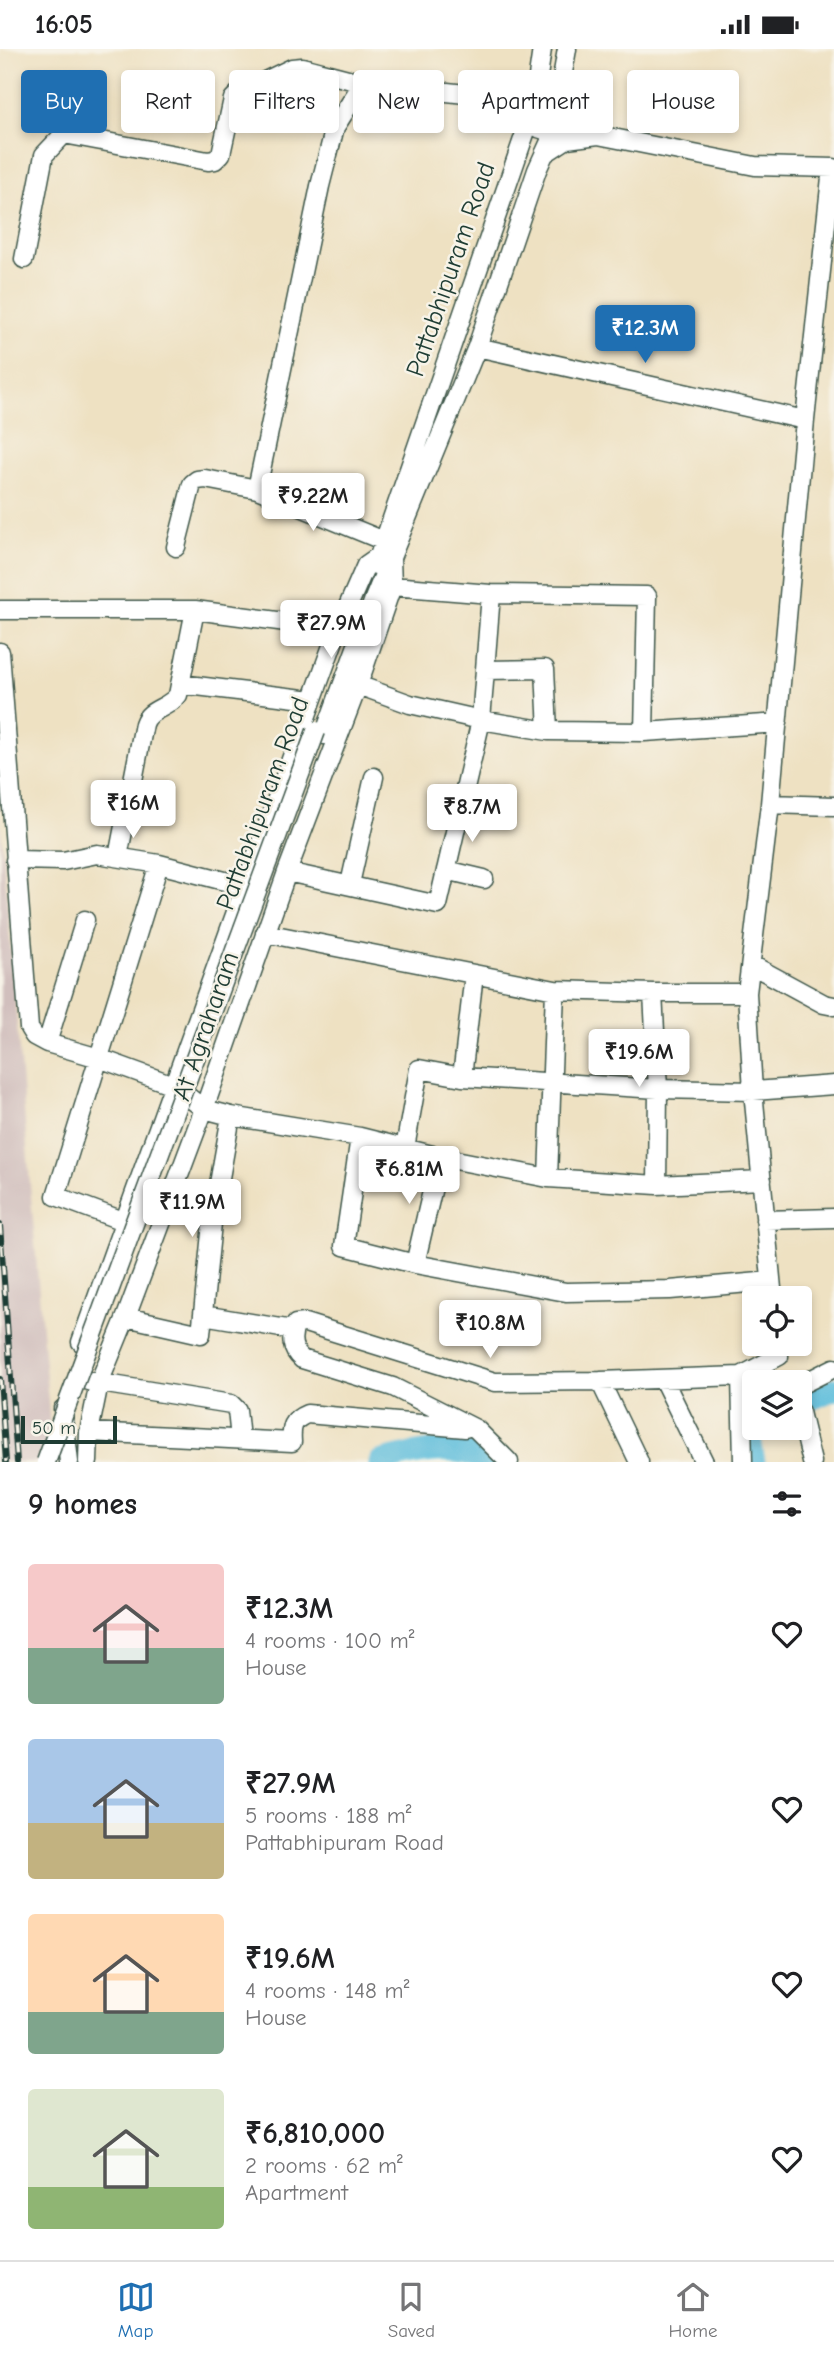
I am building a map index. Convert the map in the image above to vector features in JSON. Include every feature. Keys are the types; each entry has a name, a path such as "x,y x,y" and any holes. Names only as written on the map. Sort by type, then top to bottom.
{"street":[{"name":"Pattabhipuram Road","path":"538,70 542,49"},
{"path":"563,70 567,49"},
{"path":"24,259 44,155 64,134 208,161 215,160 221,155 233,99 238,94 292,68 302,67 353,80"},
{"path":"257,489 320,186 335,127 353,99"},
{"name":"Pattabhipuram Road","path":"55,1462 385,552 523,133"},
{"name":"Pattabhipuram Road","path":"385,552 477,347 554,133"},
{"path":"544,154 567,139 598,135 755,166 833,168 805,421 770,804 747,993 753,1091 772,1286"},
{"path":"466,301 490,311"},
{"path":"477,347 805,421"},
{"path":"69,1462 62,1398 123,1221 338,629 366,565 385,552 257,489 205,479 192,484 176,547"},
{"name":"At Agraharam","path":"88,1462 89,1432 99,1383 204,1109 265,933 392,586 385,552"},
{"path":"392,586 491,594 647,596 644,732"},
{"path":"287,872 438,905 481,720 491,594"},
{"path":"0,610 195,611 338,629"},
{"path":"118,857 146,717 172,702 178,695 195,611"},
{"path":"0,652 29,1028 34,1036 47,1043 99,1058 173,1085 204,1109 231,1117 359,1137 440,1157 548,1178 657,1185 762,1180"},
{"path":"485,670 545,669 548,731"},
{"path":"180,684 312,700"},
{"path":"358,684 410,704 548,731 644,732 778,723"},
{"name":"Pattabhipuram Road","path":"46,1462 320,733"},
{"path":"350,884 374,777"},
{"path":"770,804 834,806"},
{"path":"15,860 63,861 97,854 159,864 244,886"},
{"path":"123,1221 56,1196 159,864"},
{"path":"446,870 484,879"},
{"path":"47,1043 85,920"},
{"path":"265,933 555,990 747,993"},
{"path":"752,965 824,1004 834,1006"},
{"path":"462,1077 474,974"},
{"path":"548,1178 555,990"},
{"path":"653,993 658,1089 657,1185"},
{"path":"405,1148 419,1069 462,1077 658,1089 753,1091 834,1085"},
{"path":"126,1317 201,1334 212,1223 231,1117"},
{"path":"359,1137 344,1246 415,1264 566,1292 742,1290"},
{"path":"415,1264 440,1157"},
{"path":"765,1220 834,1218"},
{"path":"203,1315 293,1330"},
{"path":"509,1462 475,1429 393,1387 302,1359 293,1347 293,1330 296,1324 305,1323 495,1382 741,1376 779,1356"},
{"path":"812,1379 834,1368"},
{"path":"70,1375 99,1383 231,1404 237,1410 240,1439"},
{"path":"741,1376 742,1381"},
{"path":"663,1379 704,1462"},
{"path":"600,1381 639,1462"},
{"path":"89,1432 292,1442 291,1427 298,1418 307,1414 475,1429"},
{"path":"739,1461 743,1440"},
{"path":"807,1440 812,1462"}],"shaded area":[{"path":"0,817 31,1196 53,1462 0,1462"}],"waterway":[{"path":"812,1399 834,1389"},
{"path":"750,1440 754,1462"},
{"path":"380,1462 406,1455 448,1450 462,1452 485,1462"}],"railway":[{"path":"0,1225 17,1462"},
{"path":"0,1379 6,1462"}]}
